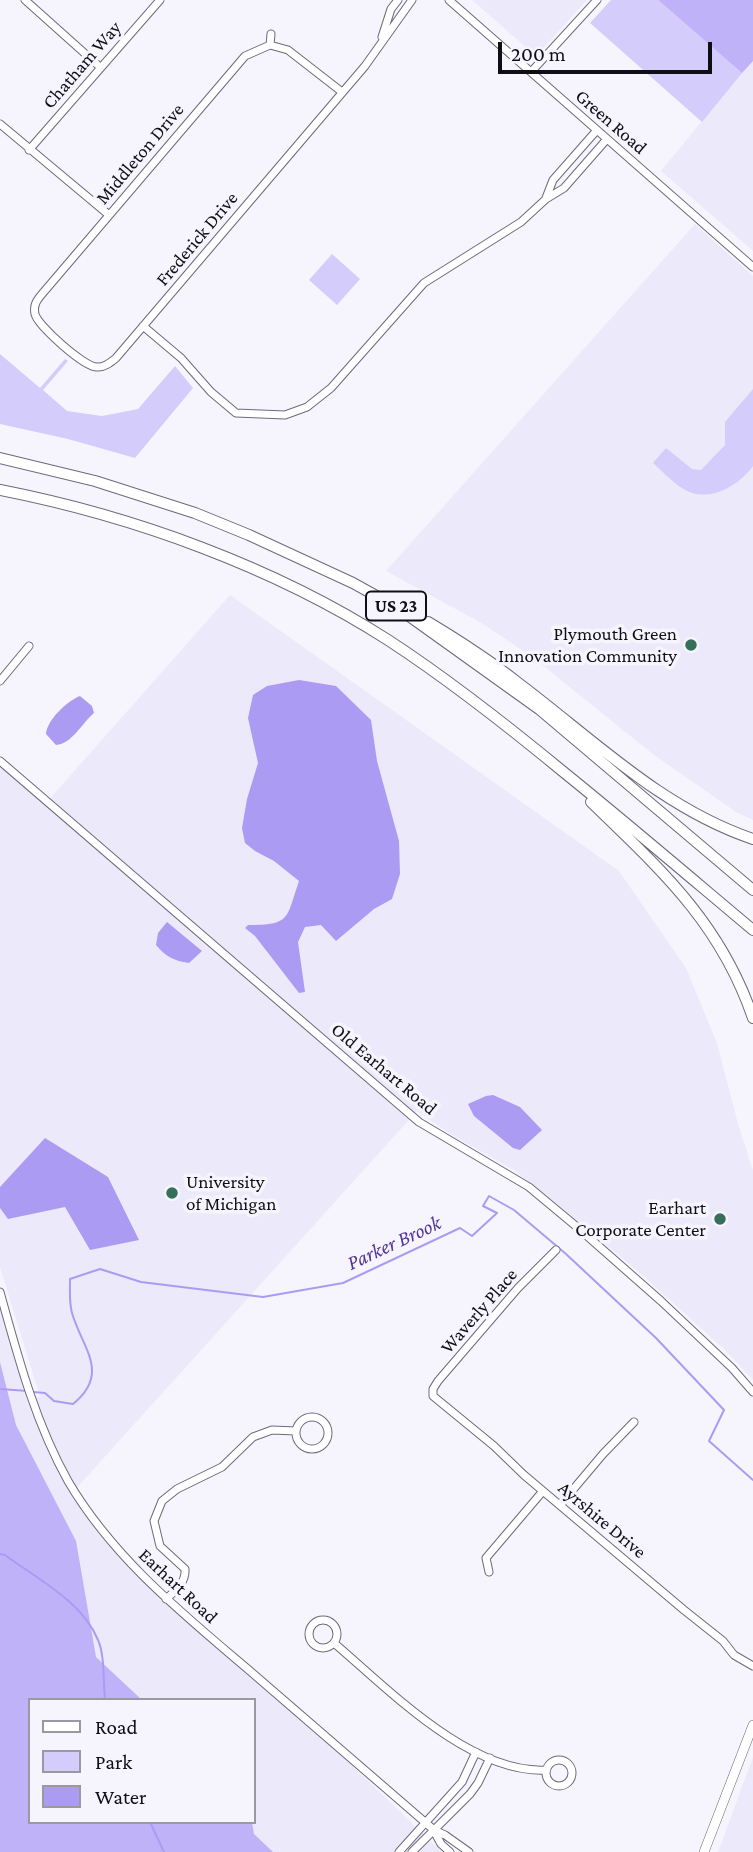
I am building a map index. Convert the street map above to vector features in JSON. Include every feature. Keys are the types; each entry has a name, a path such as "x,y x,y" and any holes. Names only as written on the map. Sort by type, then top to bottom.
{"highway":[{"name":"US 23","path":"0,458 95,481 195,513 341,578 398,608 539,709 753,890"},
{"name":"US 23","path":"0,490 60,503 166,535 221,556 296,590 387,639 462,690 753,930"},
{"path":"398,608 439,629 516,681 661,795 709,822 753,839"},
{"path":"533,747 683,894 724,950 744,991 753,1018"}],"main road":[{"path":"704,1852 753,1725"}],"street":[{"path":"26,0 100,67"},
{"name":"Chatham Way","path":"29,150 160,0"},
{"name":"Frederick Drive","path":"382,40 391,9 398,0"},
{"name":"Frederick Drive","path":"42,294 34,312 41,325 89,365 97,367 110,363 365,66 412,0"},
{"name":"Green Road","path":"449,0 753,267"},
{"path":"531,72 597,0"},
{"path":"271,34 270,45 300,57 342,92"},
{"name":"Middleton Drive","path":"42,294 232,70 245,56 270,45"},
{"path":"0,124 109,215"},
{"path":"546,199 553,180 597,130"},
{"path":"143,326 181,358 211,392 236,412 285,415 307,408 331,388 424,283 509,231 546,199 564,188 607,139"},
{"path":"0,681 29,646"},
{"name":"Old Earhart Road","path":"0,761 419,1122 528,1187 567,1219 662,1301 732,1368 753,1392"},
{"name":"Waverly Place","path":"433,1396 433,1389 438,1381 518,1288 556,1250"},
{"name":"Earhart Road","path":"0,1292 38,1416 68,1480 86,1510 120,1552 166,1600 424,1822 469,1852"},
{"name":"Ayrshire Drive","path":"433,1396 723,1641 734,1655 753,1666"},
{"path":"316,1417 325,1424 328,1434 324,1444 310,1449 301,1444 296,1431 306,1418 316,1417"},
{"path":"560,1505 634,1422"},
{"path":"166,1600 182,1584 186,1569 160,1545 155,1521 162,1501 177,1489 222,1467 253,1437 272,1430 296,1431"},
{"path":"489,1572 486,1558 543,1491"},
{"path":"320,1620 330,1622 337,1634 334,1643 326,1648 314,1645 309,1633 312,1625 320,1620"},
{"path":"334,1643 437,1729 490,1758 537,1771 546,1770"},
{"path":"399,1852 462,1782 476,1752"},
{"path":"412,1852 478,1783 490,1758"},
{"name":"Earhart Road","path":"434,1830 441,1844 450,1852"}],"shaded area":[{"path":"472,0 587,0 536,56"},
{"path":"658,0 753,0 753,251 661,171 741,73"},
{"path":"658,0 753,0 753,61 742,73"},
{"path":"695,224 753,276 753,820 736,812 654,755 531,656 483,624 386,571"},
{"name":"University of Michigan","path":"230,595 619,871 686,968 717,1043 753,1170 753,1380 727,1352 641,1274 545,1194 515,1171 447,1132 417,1111 73,1492 121,1558 144,1582 336,1750 442,1852 0,1852 0,1308 25,1394 40,1397 0,1267 0,765 46,803"},
{"path":"0,1362 16,1425 76,1541 96,1657 140,1698 28,1698 28,1824 252,1824 254,1834 273,1852 0,1852"},
{"path":"753,1757 753,1852 718,1852 729,1822"}],"green space":[{"path":"611,0 658,0 742,73 702,122 590,23"},
{"path":"332,254 360,279 337,305 309,280"},
{"path":"0,354 40,388 65,359 68,361 43,390 67,411 102,416 138,409 175,366 193,388 135,458 0,424"},
{"path":"753,389 753,466 731,486 711,494 691,493 653,463 666,448 692,469 701,470 725,445 725,422"}],"water":[{"path":"299,680 336,686 371,720 377,761 399,841 400,874 392,899 374,909 336,941 321,925 305,927 298,942 305,992 299,993 255,936 245,928 248,925 280,921 285,917 299,881 245,843 242,828 258,763 248,718 253,695 267,686"},
{"path":"80,696 92,706 94,713 72,737 56,745 46,734 47,729 64,707"},
{"path":"167,922 202,951 189,963 170,957 156,945 158,933"},
{"path":"493,1095 520,1107 542,1130 520,1150 513,1148 474,1116 468,1104"},
{"path":"45,1138 108,1177 139,1240 90,1250 65,1207 8,1219 0,1208 0,1187"}],"waterway":[{"name":"Parker Brook","path":"33,1392 45,1393 54,1401 73,1404 90,1382 90,1360 71,1309 70,1279 100,1269 141,1282 263,1297 343,1283 460,1228 472,1236 497,1213 483,1206 489,1196 514,1210 566,1254 656,1338 724,1410 709,1441 753,1480"},
{"name":"Parker Brook","path":"0,1389 28,1391"},
{"path":"0,1554 70,1602 91,1626 102,1653 105,1698"},
{"path":"151,1824 164,1852"}],"place":[{"name":"Plymouth Green Innovation Community","path":"691,645"},
{"name":"University of Michigan","path":"172,1193"},
{"name":"Earhart Corporate Center","path":"720,1219"}]}
